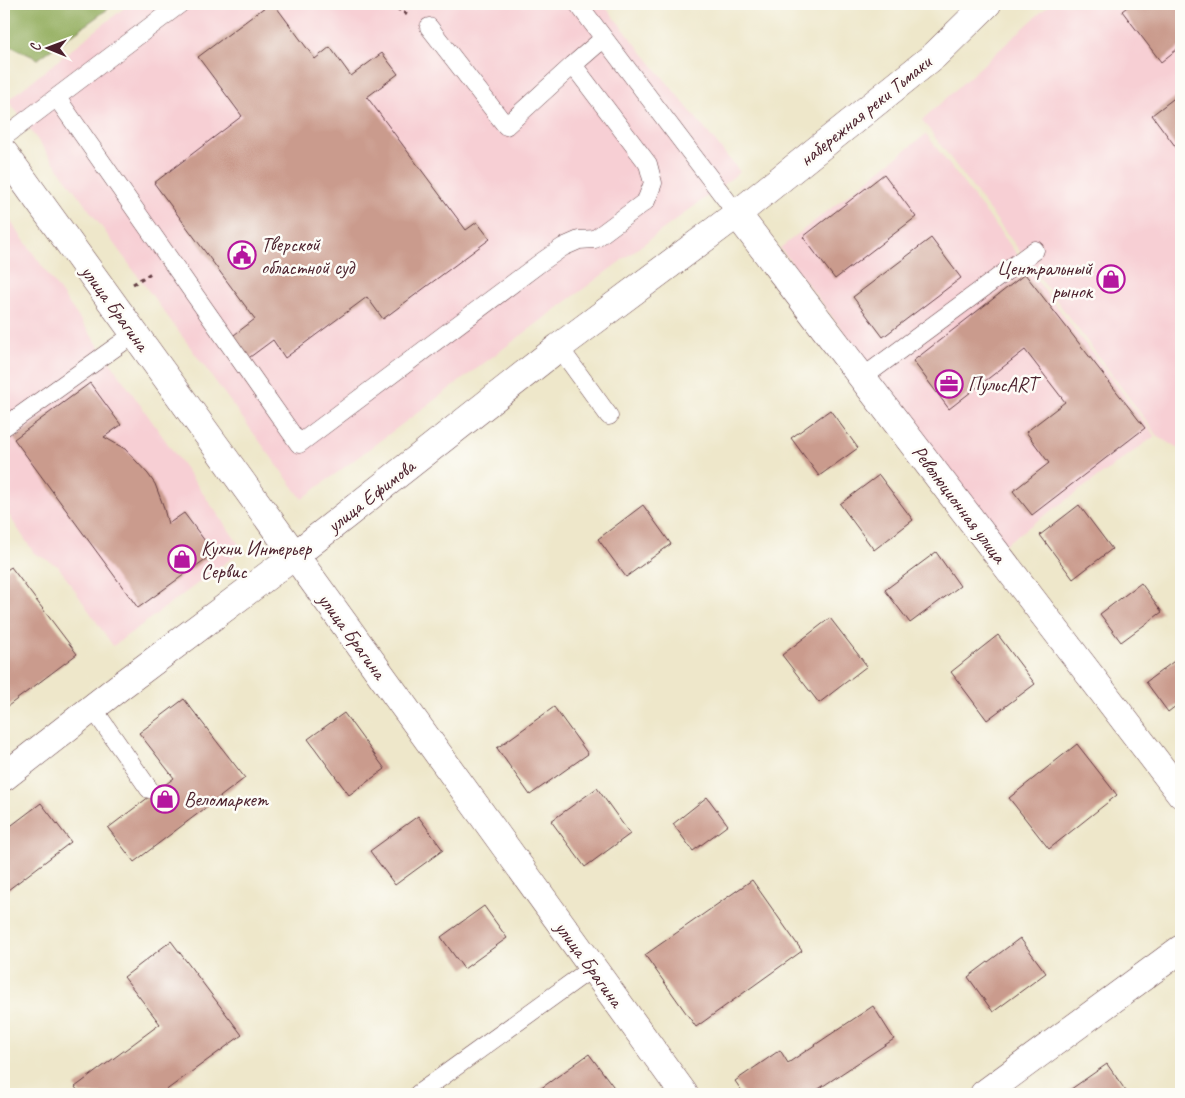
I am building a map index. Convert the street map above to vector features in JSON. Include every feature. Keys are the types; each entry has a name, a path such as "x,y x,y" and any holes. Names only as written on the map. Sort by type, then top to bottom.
{"street":[{"name":"набережная реки Тьмаки","path":"737,214 935,55 987,4"},
{"name":"улица Брагина","path":"4,153 684,1094"},
{"name":"улица Ефимова","path":"4,777 92,707 294,556 559,347 737,214"},
{"name":"Революционная улица","path":"737,214 1181,794"},
{"path":"984,1094 1181,949"}],"lane":[{"path":"4,137 180,4"},
{"path":"578,4 737,214"},
{"path":"429,28 506,126 604,38"},
{"path":"57,98 298,444 540,263 563,247 579,240 595,239 646,201 653,183 648,164 573,65"},
{"path":"862,378 1035,250"},
{"path":"4,427 134,334"},
{"path":"559,347 609,416"},
{"path":"92,707 149,789"},
{"path":"418,1094 592,968"}],"shaded area":[{"path":"129,4 603,4 740,172 302,499 8,100"},
{"name":"Центральный рынок","path":"1050,4 1181,4 1181,449 1159,438 922,120"},
{"path":"926,134 1155,436 1005,544 780,248"},
{"path":"4,212 243,550 113,646 58,566 34,553 4,508"}],"green space":[{"path":"4,4 115,4 38,59 4,43"}],"building":[{"path":"269,4 274,4 315,59 330,47 351,76 382,53 398,74 367,97 466,230 477,222 490,239 383,319 367,297 285,358 273,340 246,360 230,338 255,319 154,183 242,116 198,57"},
{"path":"1131,4 1181,4 1181,46 1161,62 1122,11"},
{"path":"1181,93 1181,154 1152,115"},
{"path":"884,174 916,217 835,279 803,237"},
{"path":"931,238 961,278 883,337 853,297"},
{"path":"1025,274 1145,428 1032,515 1013,491 1049,463 1026,432 1065,402 1025,350 949,409 913,361"},
{"path":"90,383 121,425 104,437 125,449 148,474 155,484 168,524 184,513 214,553 138,608 14,439"},
{"path":"830,410 858,448 819,476 791,438"},
{"path":"879,475 913,520 874,550 840,504"},
{"path":"643,505 671,544 626,577 598,539"},
{"path":"1079,505 1112,549 1073,579 1040,535"},
{"path":"936,552 960,586 910,623 885,590"},
{"path":"11,567 77,654 4,709 4,572"},
{"path":"1141,583 1162,612 1121,642 1100,614"},
{"path":"830,618 867,666 819,703 782,655"},
{"path":"998,635 1035,684 987,720 951,672"},
{"path":"1181,656 1181,702 1168,712 1146,682"},
{"path":"184,699 245,778 134,862 108,828 174,778 139,733"},
{"path":"554,707 588,754 530,795 497,748"},
{"path":"344,713 385,769 349,795 308,739"},
{"path":"1077,744 1117,795 1049,849 1009,798"},
{"path":"597,788 630,834 585,867 551,821"},
{"path":"707,797 728,825 693,851 673,824"},
{"path":"41,803 71,842 4,893 4,831"},
{"path":"418,816 443,850 395,885 370,851"},
{"path":"752,880 802,951 696,1027 645,955"},
{"path":"484,906 507,938 464,969 441,937"},
{"path":"1020,938 1046,973 993,1012 968,977"},
{"path":"171,941 242,1035 161,1094 80,1094 75,1087 160,1024 124,977"},
{"path":"873,1006 894,1039 811,1094 744,1094 735,1081 780,1050 788,1063"},
{"path":"589,1054 619,1094 533,1094"},
{"path":"1107,1064 1128,1094 1064,1094"}],"place":[{"name":"Тверской областной суд","path":"242,255"},
{"name":"Центральный рынок","path":"1111,279"},
{"name":"ПульсART","path":"949,384"},
{"name":"Кухни Интерьер Сервис","path":"182,559"},
{"name":"Веломаркет","path":"165,799"}]}
